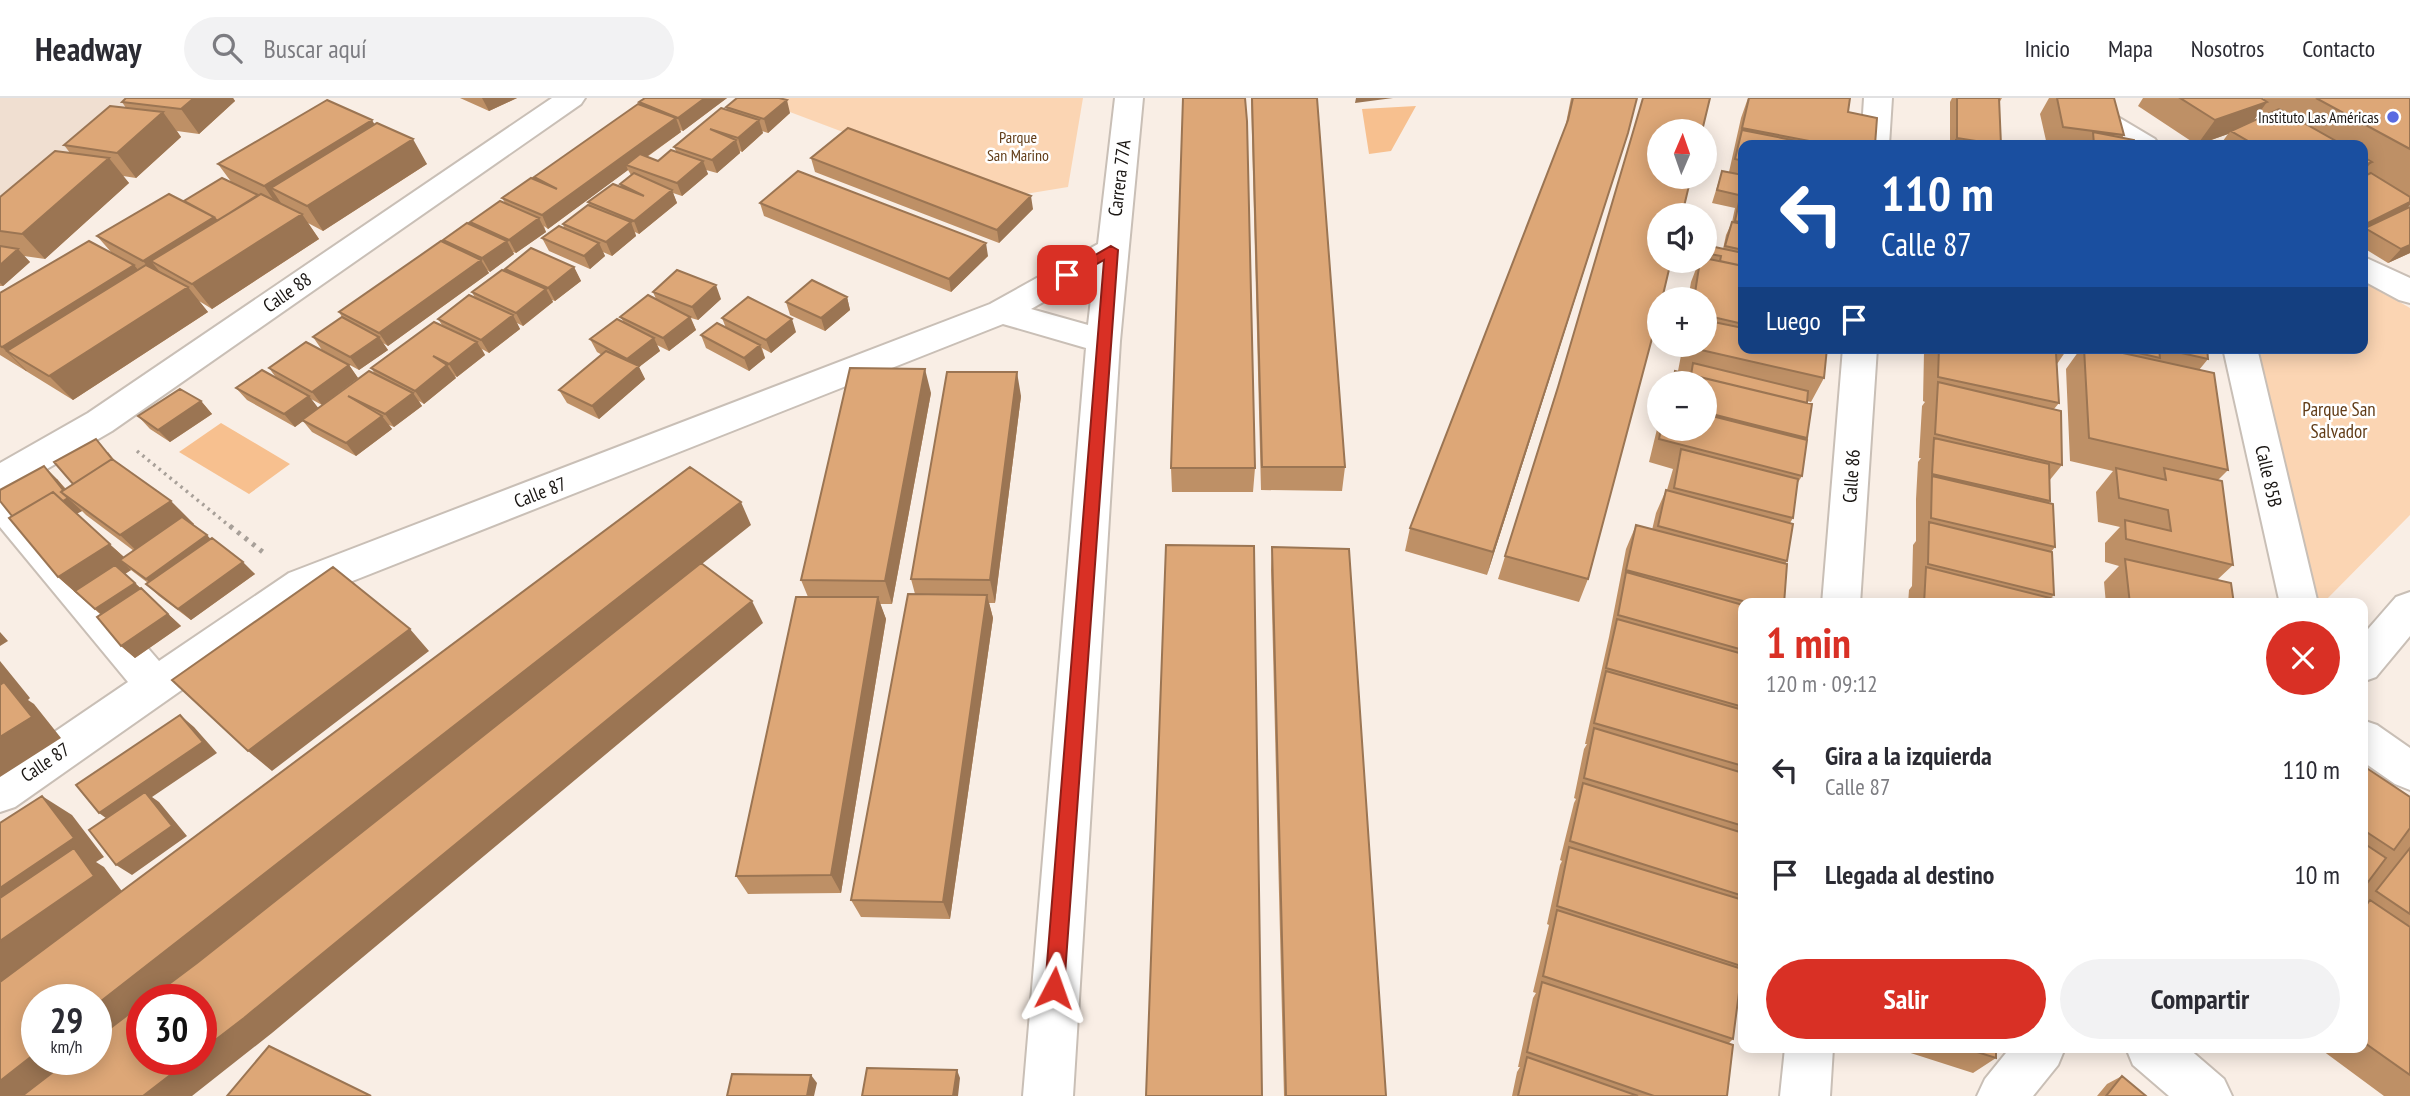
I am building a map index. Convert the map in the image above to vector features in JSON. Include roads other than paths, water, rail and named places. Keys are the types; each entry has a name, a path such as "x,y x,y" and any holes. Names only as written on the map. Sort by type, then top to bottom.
{"street":[{"name":"Calle 88","path":"0,480 100,422 571,98"},
{"name":"Carrera 77A","path":"1048,1096 1103,341 1129,98"},
{"path":"1875,140 1878,98"},
{"path":"2066,98 2137,140"},
{"name":"Calle 87","path":"0,793 303,584 1001,313 1111,250"},
{"path":"2368,269 2410,292"},
{"path":"1001,313 1103,341"},
{"name":"Calle 86","path":"1841,598 1860,354"},
{"name":"Calle 85B","path":"2241,354 2298,598"},
{"path":"0,502 156,686"},
{"path":"2368,658 2410,608"},
{"path":"2368,742 2410,771"},
{"path":"1805,1096 1809,1053"},
{"path":"2002,1096 2037,1053"},
{"path":"2156,1053 2207,1096"}],"place":[{"name":"Instituto Las Américas","path":"2393,117"}],"park label":[{"name":"Parque San Marino","path":"1018,146"},
{"name":"Parque San Salvador","path":"2339,420"}]}
